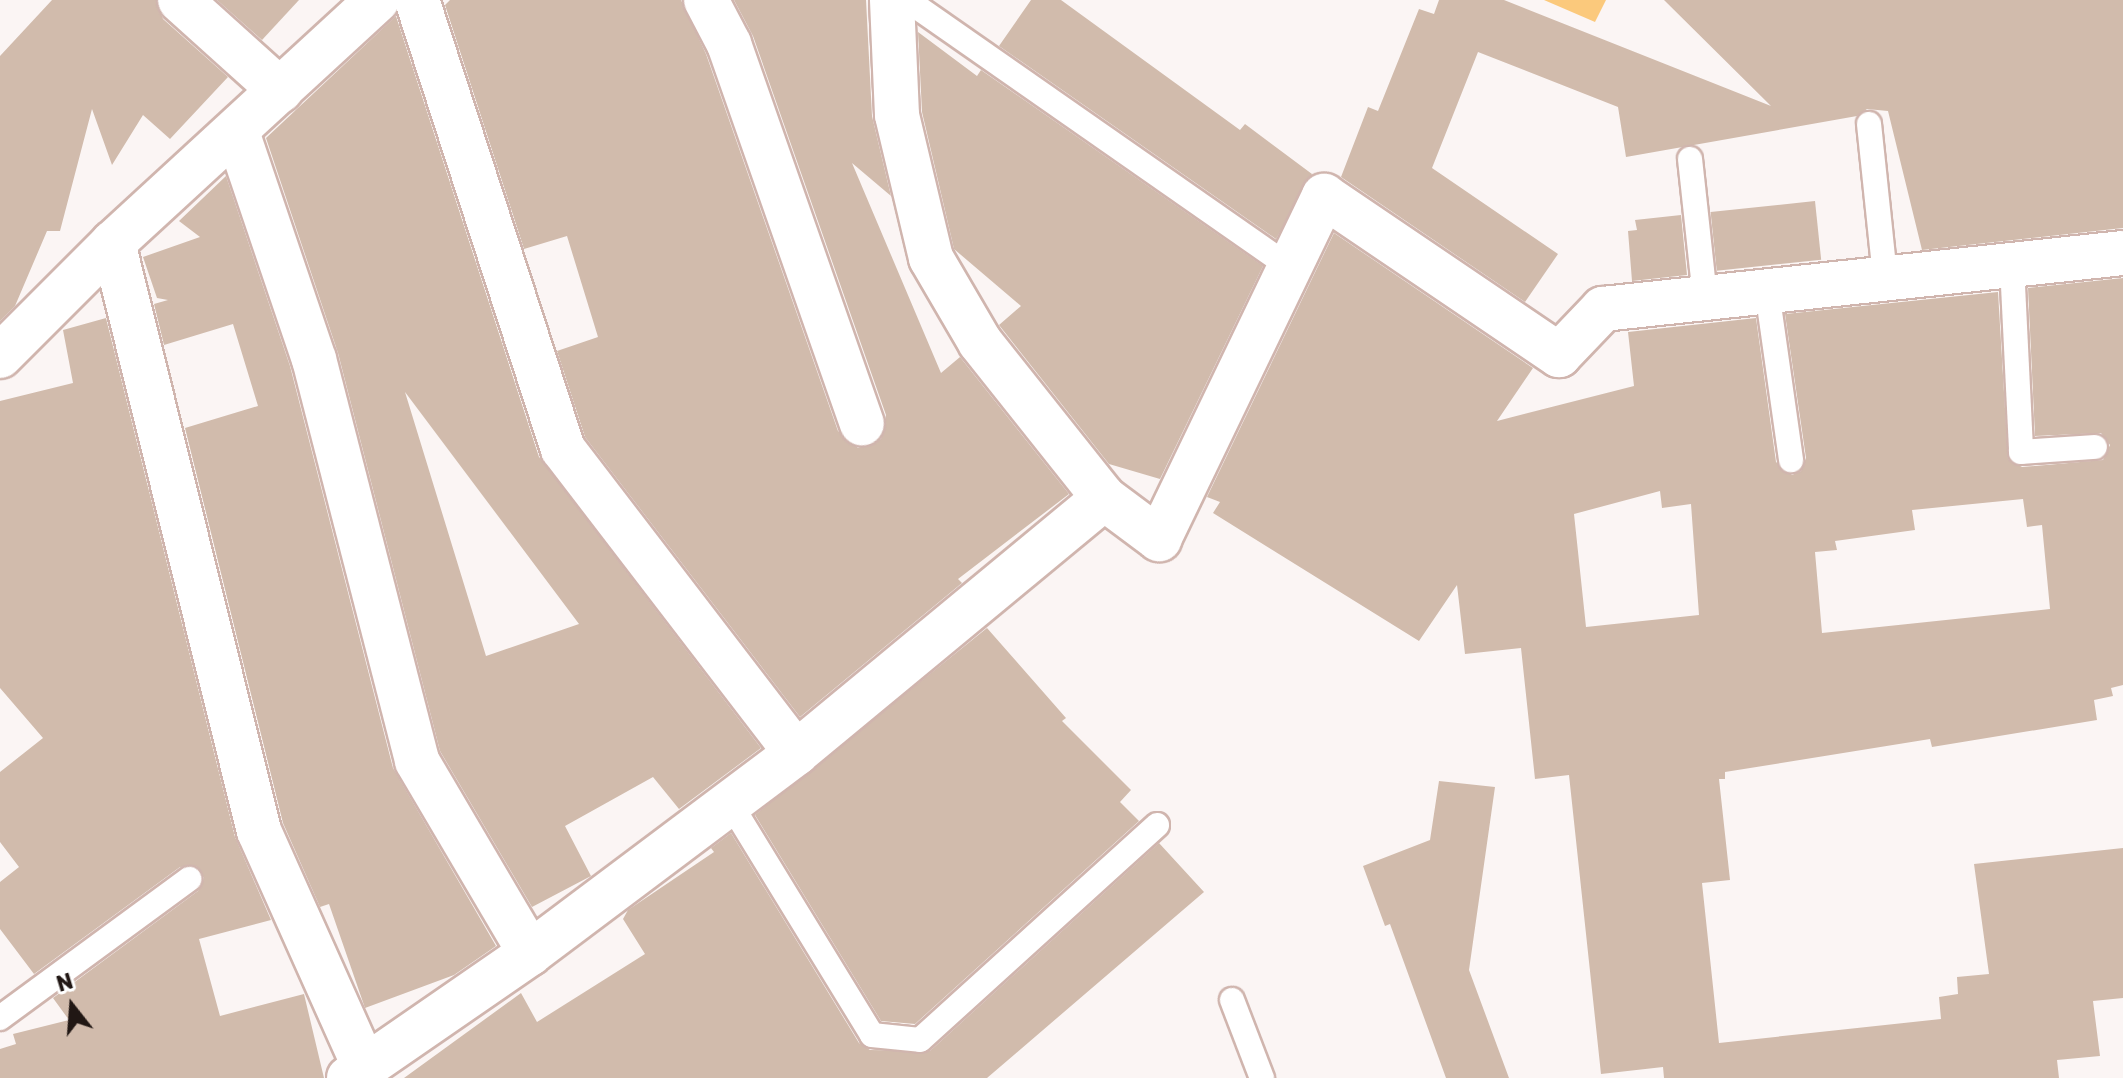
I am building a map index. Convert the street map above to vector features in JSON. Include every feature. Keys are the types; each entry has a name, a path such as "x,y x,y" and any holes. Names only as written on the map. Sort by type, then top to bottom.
{"street":[{"path":"180,0 280,90"},
{"path":"0,356 113,243 377,0"},
{"path":"417,0 563,449 796,753"},
{"path":"706,0 729,44 862,423"},
{"path":"892,0 897,115 931,258 980,342 1104,498 1159,539 1324,196 1559,355 1603,309 2123,253"},
{"path":"237,132 314,359 417,761 530,953"},
{"path":"113,243 259,831 356,1072 530,953 796,753 1104,498"}],"lane":[{"path":"907,0 1290,267"},
{"path":"1869,124 1885,277"},
{"path":"1690,159 1705,298"},
{"path":"2012,265 2021,452 2095,447"},
{"path":"1767,291 1791,460"},
{"path":"730,803 872,1035 920,1040 1157,825"},
{"path":"0,1018 189,879"},
{"path":"1232,1000 1262,1078"}],"shaded area":[{"path":"1544,0 1606,0 1595,22"}],"building":[{"path":"52,0 156,0 163,19 228,77 170,139 143,115 112,165 92,109 60,231 47,231 15,306 0,321 0,56"},
{"path":"217,0 299,0 262,40"},
{"path":"450,0 681,0 706,54 838,431 858,448 881,439 886,415 753,36 734,0 866,0 872,116 891,196 852,163 941,373 960,357 1069,494 958,579 962,583 800,717 585,437 557,351 598,337 567,236 524,249 445,5"},
{"path":"1031,0 1061,0 1240,130 1245,124 1312,174 1276,239 999,46"},
{"path":"1439,0 1504,0 1771,106 1664,0 2123,0 2123,228 1922,250 1888,111 1867,109 1857,116 1626,157 1618,107 1478,52 1432,168 1558,254 1525,302 1341,177 1368,107 1378,111 1419,9 1434,14"},
{"path":"396,16 539,457 761,748 679,809 653,777 565,826 591,876 532,907 440,751 338,353 266,138","holes":["405,392 579,624 486,656"]},
{"path":"918,32 977,76 981,70 1263,266 1160,479 1109,464 999,325 1021,306 954,249 922,112"},
{"path":"226,176 290,366 393,768 496,946 454,975 365,1008 329,904 320,907 283,823 185,428 258,406 233,324 164,345 154,304 168,300 157,298 143,257 200,237 179,221"},
{"path":"1815,201 1821,260 1717,271 1711,212"},
{"path":"1681,215 1687,275 1632,281 1628,231 1637,230 1635,220"},
{"path":"1334,233 1533,368 1497,421 1634,386 1628,332 1756,318 1776,462 1792,475 1801,471 1806,458 1785,314 1998,292 2008,459 2022,467 2103,460 2110,445 2101,433 2035,436 2028,288 2123,278 2123,685 2111,688 2113,696 2094,700 2097,720 1932,747 1930,739 1725,772 1725,779 1719,779 1730,880 1702,883 1719,1043 1941,1019 1939,997 1958,994 1957,977 1989,974 1974,864 2123,848 2123,998 2093,1001 2100,1056 2057,1060 2059,1078 1664,1078 1663,1067 1601,1074 1569,775 1535,779 1521,648 1465,654 1457,585 1419,641 1213,513 1220,502 1207,497","holes":["1660,491 1662,508 1691,504 1699,615 1586,627 1574,514","2023,499 2027,527 2042,525 2050,609 1822,633 1815,552 1837,550 1835,541 1915,530 1912,510"]},
{"path":"106,318 235,837 271,920 199,939 220,1016 304,994 324,1078 0,1078 0,1049 16,1044 13,1034 69,1020 53,998 198,891 204,878 196,866 180,867 34,974 0,929 0,882 19,867 0,842 0,772 43,738 0,688 0,401 73,383 63,330"},
{"path":"987,628 1066,718 1062,721 1131,790 1120,802 1139,821 915,1024 881,1021 755,815"},
{"path":"1439,781 1495,787 1469,970 1509,1078 1446,1078 1390,924 1385,926 1363,866 1430,840"},
{"path":"731,833 859,1043 870,1050 930,1051 1159,843 1204,892 987,1078 404,1078 521,993 537,1022 645,954 623,919 628,910 714,852 711,848"}]}
